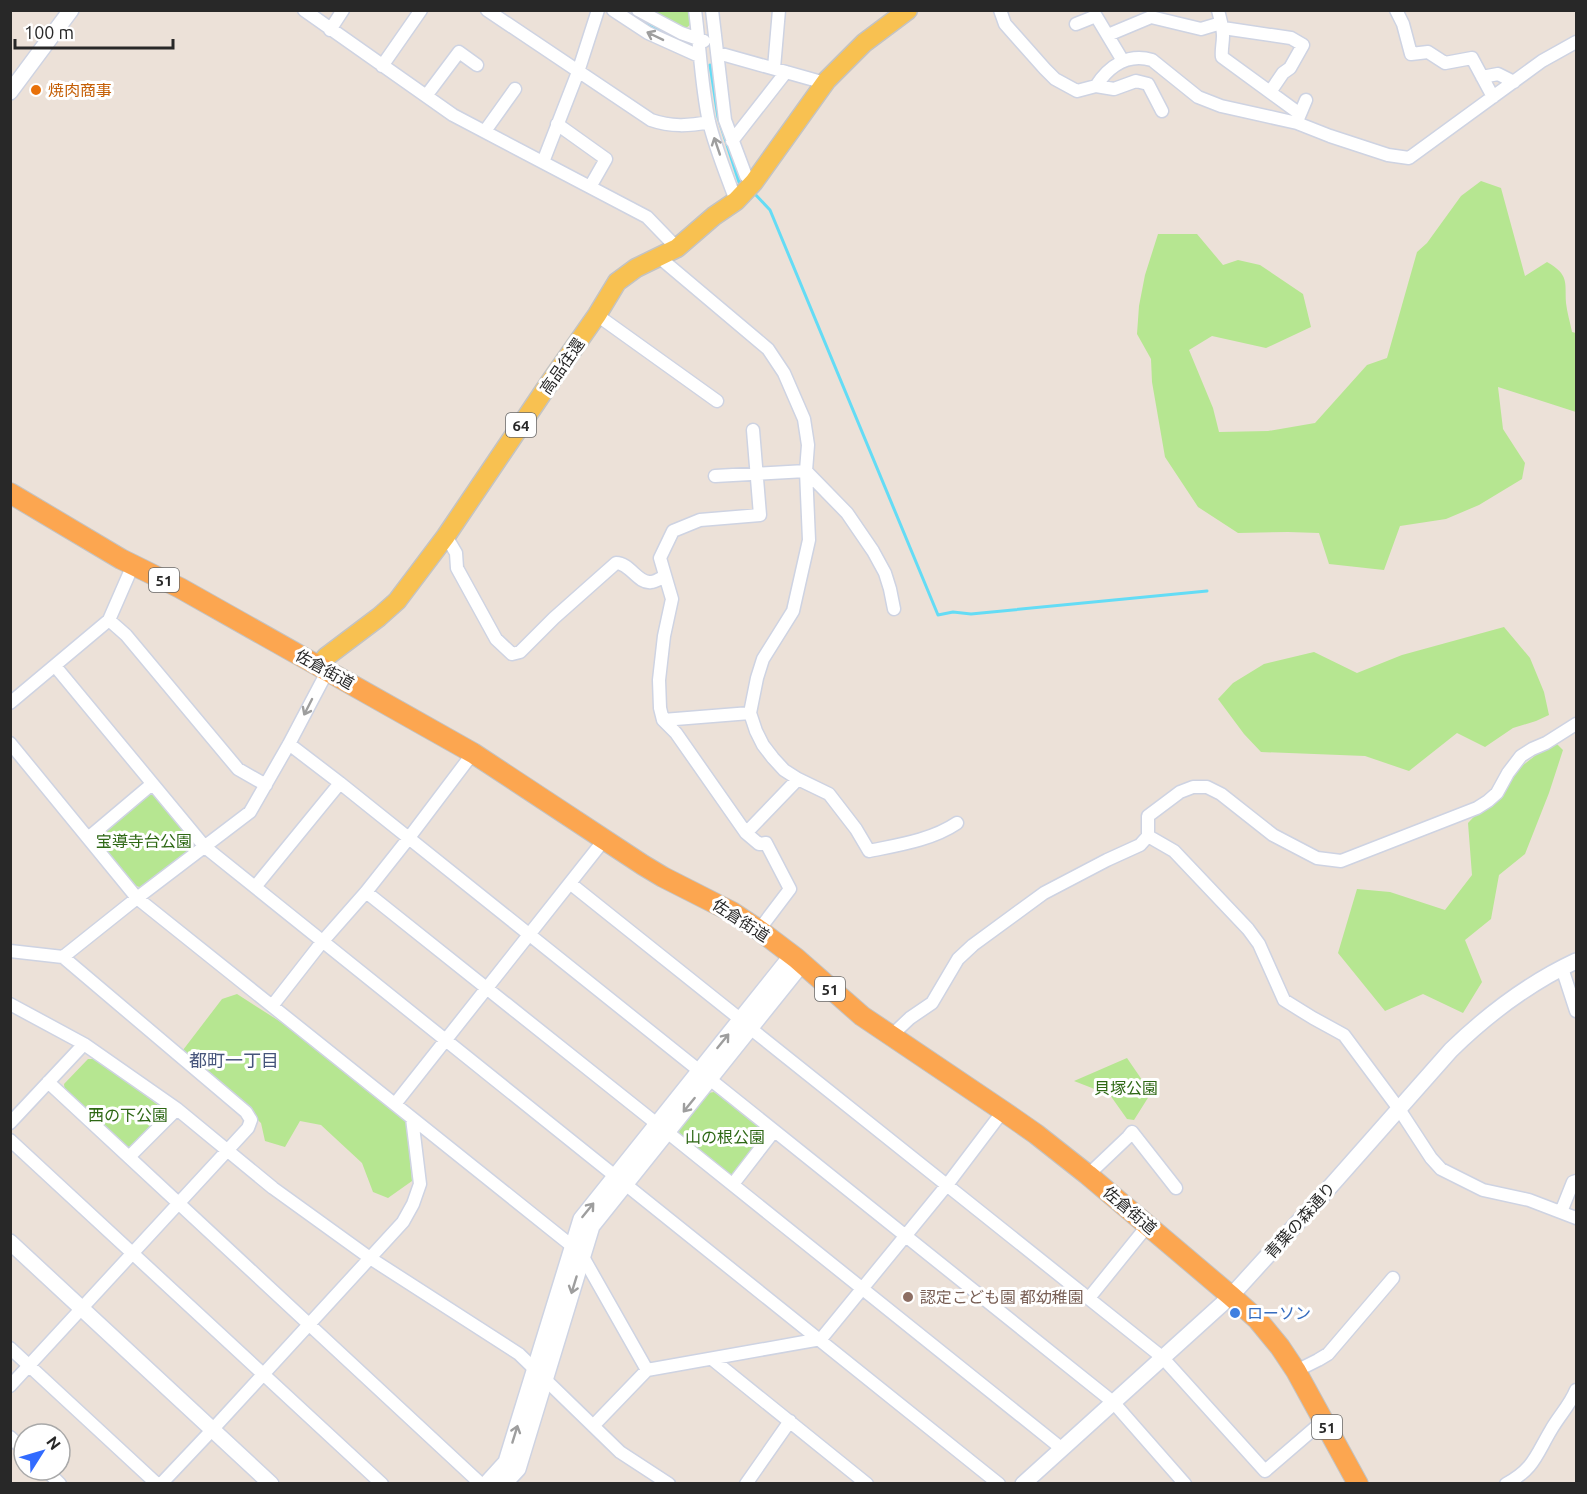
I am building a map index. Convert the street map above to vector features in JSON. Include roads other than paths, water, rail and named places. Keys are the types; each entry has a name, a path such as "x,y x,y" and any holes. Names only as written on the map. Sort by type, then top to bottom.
{"highway":[{"name":"佐倉街道","path":"10,493 133,565 180,588 323,672 473,753 663,877 732,912 796,958 862,1017 1004,1110 1088,1174 1231,1296 1269,1332 1296,1371 1358,1484"}],"main road":[{"name":"64","path":"736,201 754,182 825,83 864,44 908,10"},
{"name":"高品往還","path":"323,672 326,657 397,601 446,536 597,315 617,282 636,268 677,248 714,216 736,201"}],"street":[{"path":"10,92 71,10"},
{"path":"304,10 453,115 647,217 677,248"},
{"path":"330,30 343,10"},
{"path":"382,66 421,10"},
{"path":"487,10 651,120 674,125 709,123"},
{"path":"543,162 578,72 598,10"},
{"path":"613,10 648,33 699,56"},
{"path":"638,10 717,49 825,83"},
{"path":"695,10 709,123 736,201"},
{"path":"712,10 724,120 746,176 754,182"},
{"path":"774,68 778,10"},
{"path":"1000,10 1005,24 1055,79 1077,91 1096,86 1114,89 1136,81 1148,84 1162,111"},
{"path":"1396,10 1403,24 1411,54 1428,52 1445,63 1472,58 1493,97"},
{"path":"1076,24 1096,16 1123,61"},
{"path":"1108,35 1151,17 1201,29 1221,20 1291,38 1303,45 1290,68 1283,73 1270,92"},
{"path":"1221,20 1222,57 1270,92 1299,119 1330,136 1388,155 1408,158 1542,61 1576,44"},
{"path":"426,96 459,52 477,65"},
{"path":"1096,86 1104,74 1123,61 1143,57 1152,60 1198,97 1221,106 1299,119"},
{"path":"732,141 786,72"},
{"path":"1482,76 1498,74 1514,82"},
{"path":"485,131 515,89"},
{"path":"1299,119 1306,100"},
{"path":"557,124 606,159 590,187"},
{"path":"660,258 768,349 784,373 804,419 808,445 806,471 809,540 793,611 763,659 757,678 750,712 763,745 784,770 829,794 856,829 869,851 945,831 957,823"},
{"path":"597,315 717,401"},
{"path":"753,430 760,515 700,520 673,531 660,558 672,599 664,636 659,680 663,720 676,733 746,833 759,844 766,843 790,889 759,930"},
{"path":"715,476 806,471 847,513 873,551 885,573 894,609"},
{"path":"446,536 456,553 457,568 496,639 512,654 520,652 554,618 616,563 623,563 643,581 651,582 665,576"},
{"path":"10,703 110,621 133,565"},
{"path":"110,621 126,635 238,769 266,785"},
{"path":"55,666 205,847 999,1484"},
{"path":"63,957 250,812 289,744 323,672"},
{"path":"663,720 750,712"},
{"path":"891,1036 910,1018 932,1003 958,960 973,945 1044,893 1140,845 1148,836 1148,816 1180,792 1193,787 1207,787 1221,794 1273,835 1317,858 1341,861 1477,808 1497,793 1521,756 1576,724"},
{"path":"10,743 137,898 578,1252 647,1370"},
{"path":"289,744 1113,1402 1185,1484"},
{"path":"272,1006 322,942 366,892 473,753"},
{"path":"746,833 798,779"},
{"path":"255,887 340,783"},
{"path":"88,838 152,784"},
{"path":"1148,836 1174,851 1248,929 1259,944 1284,1000 1344,1035 1441,1169 1483,1190 1529,1200 1576,1218"},
{"path":"395,1104 604,840"},
{"path":"570,884 1162,1357 1265,1471 1323,1421"},
{"path":"366,892 1061,1448"},
{"path":"10,951 63,957 246,1112 251,1120 248,1128 10,1386"},
{"path":"486,1484 506,1462 540,1374 578,1252 581,1219 621,1180 745,1024 787,961 796,958"},
{"name":"青葉の森通り","path":"1023,1484 1231,1296 1451,1050 1513,997 1576,961"},
{"path":"1562,968 1576,1011"},
{"path":"10,1004 84,1044 177,1109 273,1188 370,1258 519,1354 620,1452 669,1484"},
{"path":"10,1123 84,1044"},
{"path":"48,1082 481,1484"},
{"path":"129,1157 177,1109"},
{"path":"593,1426 647,1370 821,1339 947,1185 1004,1110"},
{"path":"10,1348 159,1484 213,1429 403,1222 420,1184 412,1118"},
{"path":"733,1184 774,1131"},
{"path":"1088,1174 1132,1132 1176,1188"},
{"path":"10,1140 382,1484"},
{"path":"1561,1212 1573,1182 1576,1181"},
{"path":"1089,1298 1148,1225"},
{"path":"10,1242 271,1484"},
{"path":"1296,1371 1328,1354 1393,1278"},
{"path":"712,1359 867,1484"},
{"path":"504,1484 518,1469 540,1374"},
{"path":"1506,1484 1515,1479 1537,1457 1551,1429 1576,1390"},
{"path":"746,1484 790,1421"}],"waterway":[{"path":"638,20 691,44"},
{"path":"710,65 718,117 739,182 744,185"},
{"path":"754,193 770,210 938,615 953,612 971,614 1207,591"}],"place":[{"name":"焼肉商事","path":"36,90"},
{"name":"認定こども園 都幼稚園","path":"908,1297"},
{"name":"ローソン","path":"1235,1313"}],"district":[{"name":"都町一丁目","path":"234,1060"}],"park label":[{"name":"宝導寺台公園","path":"144,841"},
{"name":"貝塚公園","path":"1126,1088"},
{"name":"西の下公園","path":"128,1115"},
{"name":"山の根公園","path":"725,1137"}]}
